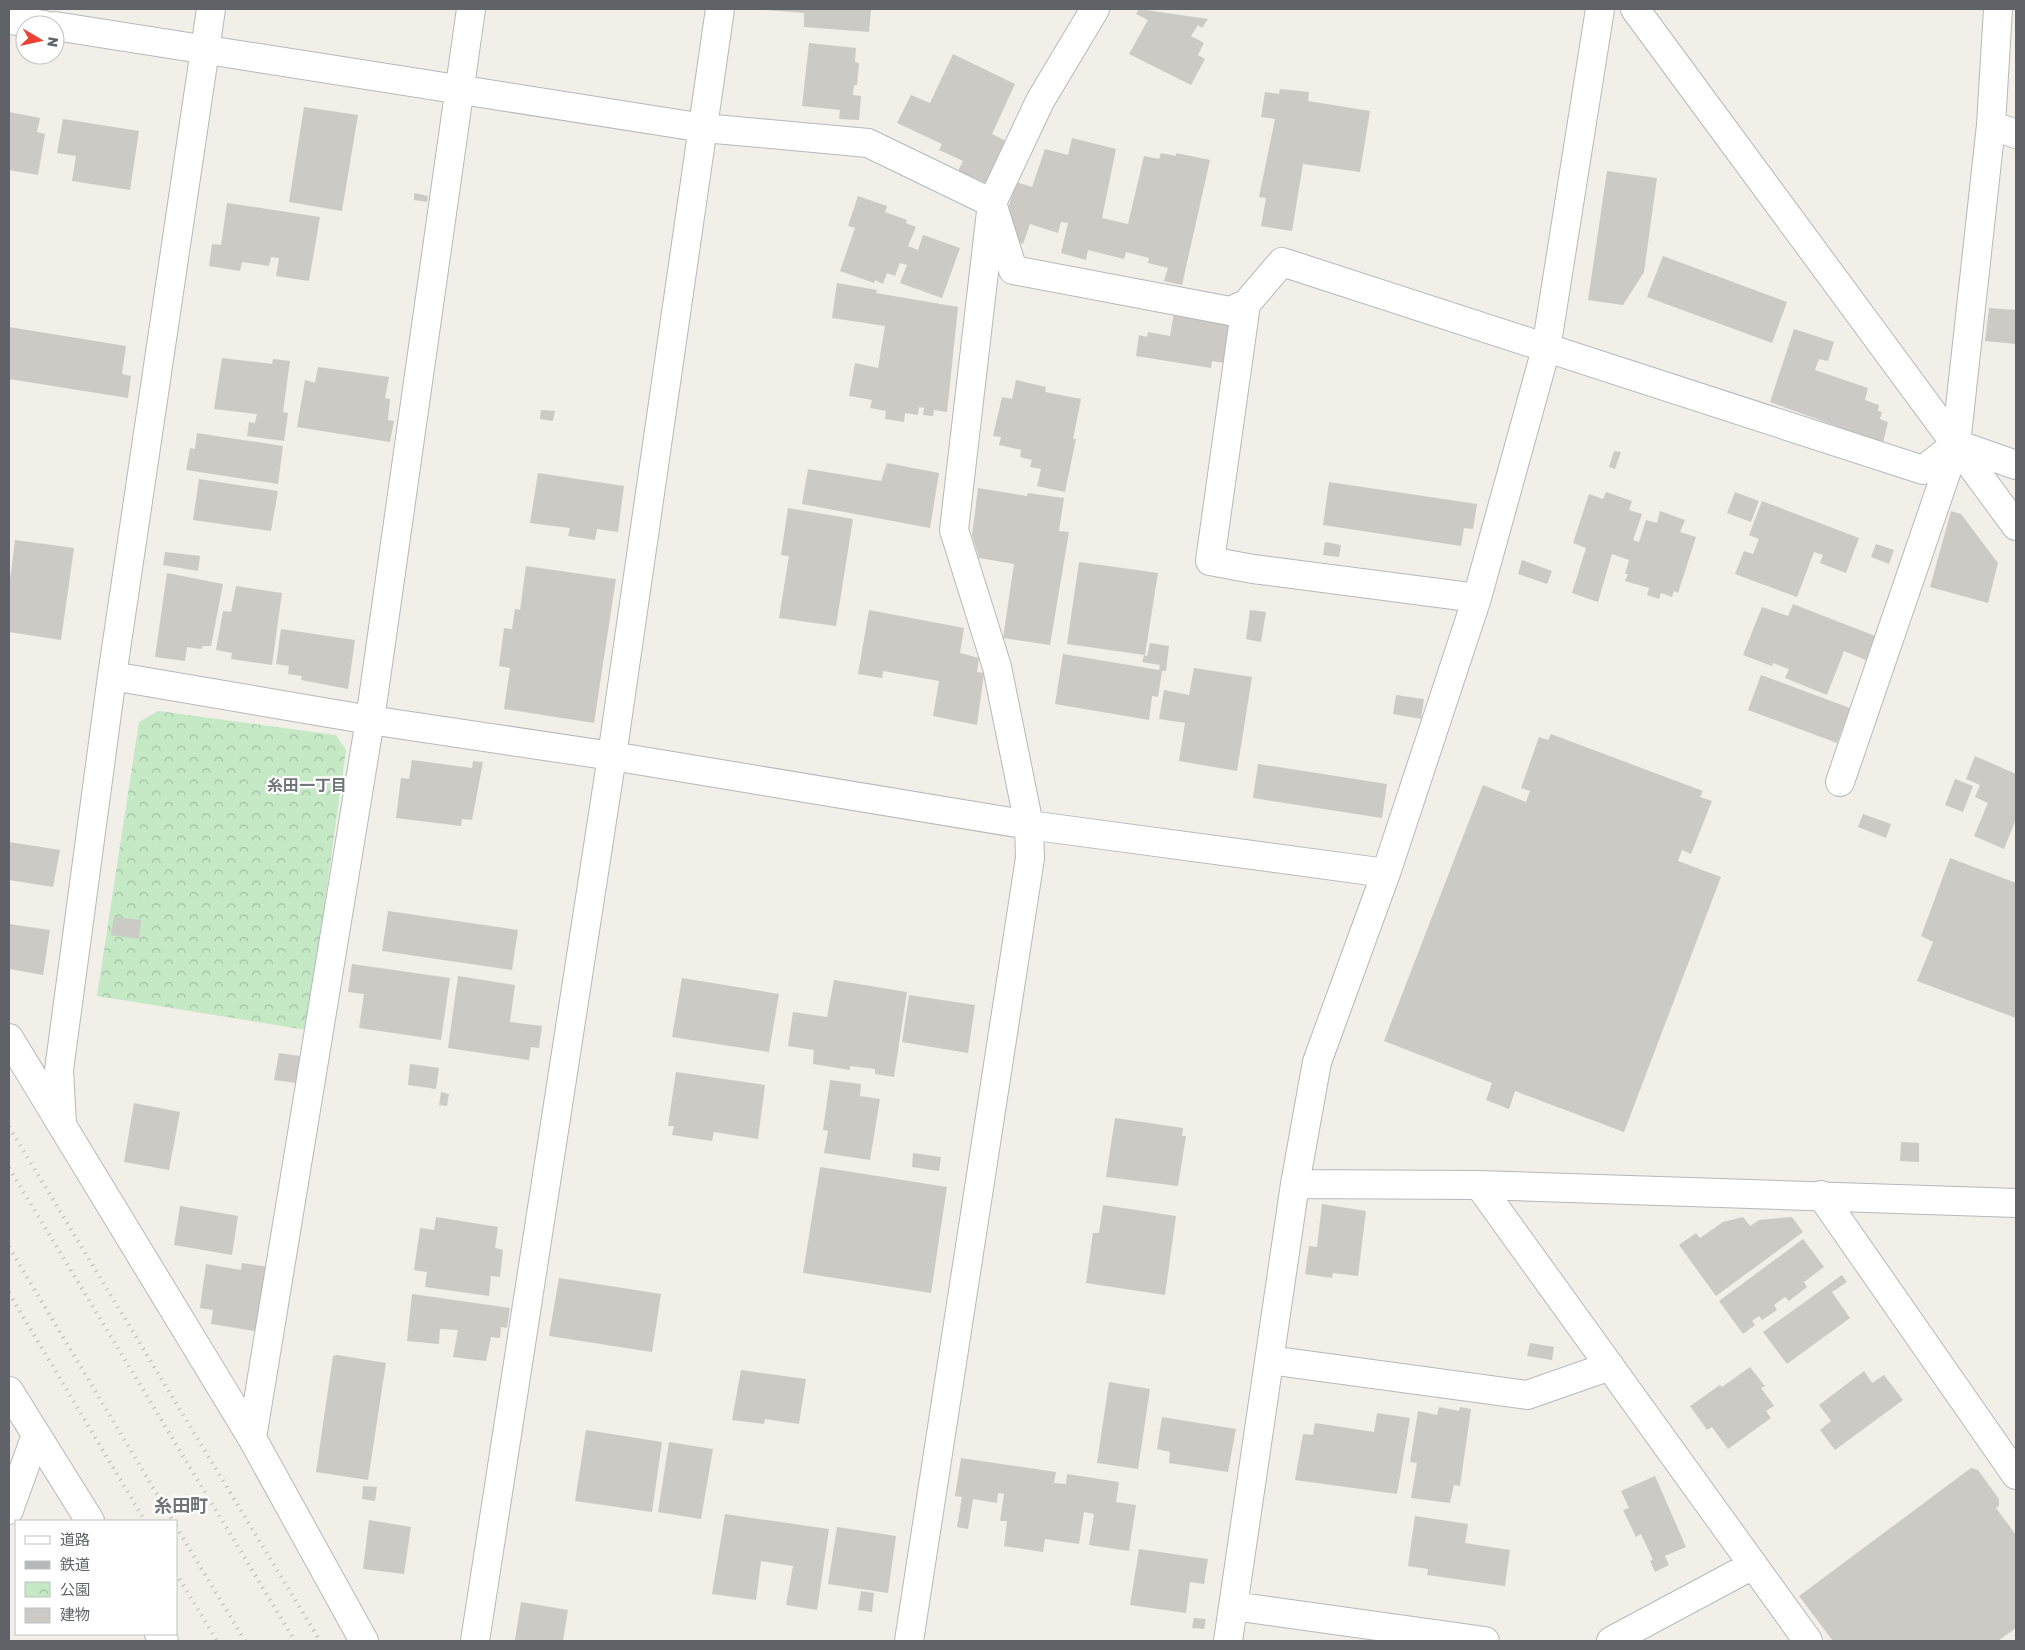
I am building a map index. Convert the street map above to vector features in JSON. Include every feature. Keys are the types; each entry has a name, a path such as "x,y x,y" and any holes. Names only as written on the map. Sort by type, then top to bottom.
{"street":[{"path":"62,1124 59,1070 112,676 211,9"},
{"path":"252,1438 370,720 471,9"},
{"path":"475,1641 612,756 720,9"},
{"path":"909,1641 1030,858 1029,825 997,667 954,530 992,203 1040,101 1094,9"},
{"path":"1228,1641 1295,1184 1317,1062 1386,874 1477,598 1546,349 1600,9"},
{"path":"1635,9 2016,526"},
{"path":"1840,782 1956,444 1991,125 1998,9"},
{"path":"65,27 704,128 868,143 992,203 1013,270 1230,311 1246,304 1282,262 1923,470 1956,444"},
{"path":"1991,125 2016,134"},
{"path":"1246,304 1210,561 1252,569 1477,598"},
{"path":"1956,444 2016,465"},
{"path":"112,676 370,720 612,756 1029,825 1386,874"},
{"path":"9,1038 252,1438 364,1641"},
{"path":"1295,1184 1479,1185 2016,1203"},
{"path":"1479,1185 1808,1641"},
{"path":"1820,1195 2016,1475"},
{"path":"1270,1360 1527,1395 1610,1366"},
{"path":"9,1391 89,1520"},
{"path":"9,1510 36,1435"},
{"path":"1611,1641 1754,1565"},
{"path":"1233,1606 1485,1641"}],"green space":[{"path":"158,711 336,735 346,750 307,1030 97,996 139,722"}],"building":[{"path":"752,9 871,9 869,32 804,27 804,13"},
{"path":"1139,9 1208,19 1202,28 1198,25 1191,36 1204,43 1198,55 1205,59 1191,85 1129,54 1148,20 1136,14"},
{"path":"809,43 856,48 855,62 859,63 857,85 854,85 853,95 861,96 859,120 839,119 840,110 802,106"},
{"path":"953,54 1015,84 992,134 1006,141 986,183 958,171 963,161 939,150 942,144 897,123 911,95 930,103"},
{"path":"1280,89 1309,92 1308,101 1370,111 1360,172 1303,164 1292,231 1261,226 1266,198 1259,197 1275,119 1261,117 1265,92 1279,94"},
{"path":"304,107 358,115 342,211 289,202"},
{"path":"9,112 40,118 37,132 45,134 38,175 9,170"},
{"path":"63,119 139,131 130,190 72,181 76,156 57,153"},
{"path":"1072,138 1116,149 1102,218 1128,224 1144,156 1159,159 1161,153 1176,156 1176,153 1210,160 1182,285 1164,281 1168,268 1148,263 1149,258 1126,252 1124,259 1088,250 1086,260 1061,253 1068,223 1061,222 1058,233 1030,224 1023,244 1000,236 1016,182 1032,187 1045,149 1068,155"},
{"path":"1607,171 1657,178 1644,272 1623,305 1588,300"},
{"path":"414,193 428,196 427,202 414,200"},
{"path":"858,196 887,206 885,212 907,220 906,223 916,227 908,246 918,250 923,235 960,248 942,298 900,283 907,265 900,263 895,276 887,273 883,284 875,280 874,283 840,271 855,228 848,226"},
{"path":"227,203 320,217 309,281 276,276 279,258 271,257 269,266 242,262 240,271 209,266 212,244 221,245"},
{"path":"1663,256 1787,302 1772,343 1647,297"},
{"path":"837,283 877,290 876,293 958,307 947,412 934,410 933,416 923,415 924,408 919,407 918,415 905,413 904,422 885,419 886,411 870,408 872,400 849,396 855,363 878,368 885,326 832,318"},
{"path":"1989,308 2016,310 2016,344 1985,341"},
{"path":"1174,312 1228,324 1228,348 1225,363 1212,361 1211,368 1136,356 1139,335 1147,337 1148,332 1170,336"},
{"path":"9,327 126,346 122,374 131,376 128,398 9,379"},
{"path":"1794,329 1834,342 1828,361 1819,359 1815,370 1868,388 1865,400 1879,405 1878,411 1882,412 1880,419 1888,422 1883,443 1770,402"},
{"path":"222,358 272,364 273,359 290,361 283,412 288,413 284,441 247,436 249,422 255,423 257,414 214,409"},
{"path":"318,367 389,377 385,398 390,399 388,420 394,421 390,442 297,427 305,380 315,383"},
{"path":"1016,380 1046,387 1045,392 1081,399 1073,439 1076,439 1065,492 1037,486 1041,469 1030,467 1032,460 1020,457 1021,450 999,445 1001,437 993,436 1002,397 1012,399"},
{"path":"541,410 555,411 553,421 540,419"},
{"path":"197,433 283,446 278,484 186,470 190,448 195,449"},
{"path":"1614,451 1621,452 1615,469 1609,467"},
{"path":"887,463 939,473 930,528 802,504 808,469 881,481"},
{"path":"538,473 624,486 618,532 597,529 595,540 568,536 570,528 530,523"},
{"path":"199,479 278,491 271,531 193,520"},
{"path":"1329,482 1477,504 1473,529 1464,528 1461,546 1323,525"},
{"path":"978,488 1027,496 1028,493 1064,498 1059,531 1069,532 1050,645 1003,638 1014,564 979,558 972,535"},
{"path":"1606,492 1632,501 1629,510 1642,514 1633,540 1639,542 1646,520 1657,523 1660,511 1685,520 1680,532 1696,537 1678,593 1674,591 1672,597 1661,593 1659,599 1647,595 1649,588 1625,581 1628,574 1625,574 1629,560 1612,554 1598,602 1572,593 1586,548 1573,543 1589,494 1603,499"},
{"path":"1735,492 1759,501 1751,522 1727,513"},
{"path":"1762,501 1859,538 1846,573 1820,563 1823,555 1814,552 1797,597 1735,574 1744,551 1753,554 1759,539 1749,535"},
{"path":"788,508 853,519 836,626 779,618 789,556 781,555"},
{"path":"1951,511 1961,514 1998,563 1988,603 1930,587"},
{"path":"15,540 74,548 61,640 9,632 9,588"},
{"path":"1325,542 1341,545 1339,557 1323,555"},
{"path":"1876,544 1894,550 1889,564 1871,557"},
{"path":"165,552 200,556 198,571 163,565"},
{"path":"1522,560 1552,571 1547,584 1518,574"},
{"path":"1079,562 1158,573 1145,655 1067,644"},
{"path":"526,566 616,579 594,723 504,709 510,668 499,666 504,628 512,629 515,609 520,610"},
{"path":"167,573 223,584 211,646 203,646 201,649 187,647 185,661 155,657"},
{"path":"236,586 282,593 272,665 231,659 232,653 216,650 223,611 231,612"},
{"path":"1793,604 1875,636 1866,660 1844,651 1827,695 1785,678 1789,669 1773,663 1772,666 1743,655 1762,607 1788,616"},
{"path":"869,610 964,628 960,653 979,658 977,672 984,673 977,725 933,716 939,681 883,671 882,678 858,674"},
{"path":"1250,610 1266,612 1261,642 1246,639"},
{"path":"281,629 355,640 348,689 301,680 302,676 288,674 289,666 276,664"},
{"path":"1150,643 1169,646 1166,671 1162,671 1158,697 1152,696 1149,720 1055,704 1063,654 1159,670 1160,665 1142,662 1144,655 1147,656"},
{"path":"1194,668 1252,677 1237,771 1179,761 1185,723 1159,719 1164,690 1189,695"},
{"path":"1761,675 1850,708 1837,743 1748,710"},
{"path":"1396,695 1424,699 1421,719 1393,714"},
{"path":"1551,734 1703,791 1700,797 1712,801 1691,854 1682,850 1678,861 1721,877 1624,1132 1515,1091 1509,1109 1486,1100 1492,1083 1384,1041 1483,785 1526,802 1530,791 1521,788 1539,737 1548,740"},
{"path":"1975,756 2016,774 2016,819 2004,849 1974,836 1988,803 1975,797 1980,785 1966,779"},
{"path":"412,760 472,768 473,761 483,762 472,820 462,819 461,826 396,818 401,778 409,779"},
{"path":"1258,764 1387,784 1382,818 1253,798"},
{"path":"1955,779 1973,786 1963,812 1945,805"},
{"path":"1863,814 1891,824 1886,838 1858,827"},
{"path":"9,842 60,850 53,887 9,880"},
{"path":"1950,858 2016,883 2016,1018 1917,981 1933,942 1921,936"},
{"path":"388,911 518,930 512,970 382,951"},
{"path":"114,917 141,920 139,939 111,935"},
{"path":"9,924 50,930 43,975 9,969"},
{"path":"352,964 450,978 441,1040 359,1028 364,994 348,992"},
{"path":"458,976 515,985 510,1022 542,1026 539,1048 531,1047 529,1060 448,1048"},
{"path":"682,978 779,994 769,1052 672,1037"},
{"path":"834,980 907,992 894,1077 875,1074 875,1069 850,1066 850,1070 813,1064 814,1050 788,1046 793,1012 827,1017"},
{"path":"909,995 975,1005 968,1053 902,1042"},
{"path":"279,1053 300,1056 296,1083 274,1080"},
{"path":"410,1064 439,1068 436,1089 408,1085"},
{"path":"676,1072 765,1085 758,1139 714,1132 712,1141 672,1135 674,1126 668,1126"},
{"path":"830,1080 861,1084 860,1096 880,1099 870,1160 824,1153 828,1131 823,1130"},
{"path":"441,1092 449,1094 447,1106 439,1105"},
{"path":"134,1103 180,1112 169,1170 124,1162"},
{"path":"1115,1118 1183,1128 1182,1136 1186,1136 1178,1186 1106,1177"},
{"path":"1901,1142 1919,1143 1919,1162 1900,1161"},
{"path":"913,1153 941,1157 939,1171 912,1167"},
{"path":"820,1167 947,1187 931,1293 803,1273"},
{"path":"1322,1204 1366,1211 1358,1276 1333,1273 1332,1278 1305,1274 1309,1246 1317,1247"},
{"path":"1103,1205 1176,1216 1165,1295 1086,1283 1093,1233 1099,1233"},
{"path":"180,1206 238,1216 232,1255 174,1245"},
{"path":"436,1217 498,1227 495,1248 503,1250 500,1277 491,1276 489,1296 425,1287 427,1272 414,1270 420,1228 434,1230"},
{"path":"1743,1217 1750,1226 1759,1220 1792,1217 1803,1232 1716,1296 1679,1245 1696,1233 1700,1238 1723,1222"},
{"path":"1803,1239 1824,1267 1804,1282 1807,1287 1789,1301 1785,1297 1774,1305 1777,1310 1762,1320 1759,1316 1752,1321 1755,1325 1743,1334 1719,1301"},
{"path":"242,1263 269,1267 260,1332 211,1324 213,1310 200,1308 206,1264 241,1270"},
{"path":"1842,1275 1847,1282 1832,1292 1850,1318 1787,1364 1763,1332"},
{"path":"559,1278 661,1294 652,1352 549,1336"},
{"path":"412,1294 510,1308 507,1328 501,1327 500,1338 491,1337 486,1361 453,1357 458,1330 440,1329 439,1344 407,1341"},
{"path":"1530,1343 1554,1347 1552,1360 1527,1356"},
{"path":"337,1355 386,1363 368,1480 316,1472 333,1356"},
{"path":"1750,1367 1765,1386 1761,1388 1774,1406 1766,1411 1771,1418 1728,1449 1712,1427 1707,1430 1690,1406 1720,1385 1722,1387"},
{"path":"741,1370 806,1379 799,1424 765,1419 764,1424 732,1420"},
{"path":"1864,1371 1872,1383 1884,1375 1903,1400 1835,1450 1820,1430 1831,1421 1819,1405"},
{"path":"1109,1382 1150,1389 1138,1469 1097,1463"},
{"path":"1439,1407 1459,1411 1460,1407 1471,1409 1460,1486 1454,1485 1450,1503 1411,1498 1417,1463 1410,1462 1418,1411 1437,1415"},
{"path":"1377,1413 1410,1418 1397,1494 1295,1480 1303,1434 1313,1435 1315,1423 1374,1432"},
{"path":"1162,1417 1236,1429 1228,1472 1169,1463 1170,1452 1157,1449"},
{"path":"586,1430 662,1442 652,1512 575,1501"},
{"path":"669,1442 713,1449 701,1519 658,1512"},
{"path":"961,1458 1056,1472 1054,1483 1066,1484 1067,1474 1119,1482 1116,1502 1136,1505 1129,1551 1089,1545 1094,1514 1084,1512 1079,1544 1045,1539 1043,1552 1004,1546 1007,1521 1000,1521 1004,1494 998,1493 997,1503 973,1499 968,1529 957,1527 962,1497 955,1496"},
{"path":"1971,1468 1978,1470 1999,1499 1999,1506 1996,1508 2016,1535 2016,1628 1998,1641 1833,1641 1799,1596"},
{"path":"1655,1476 1686,1547 1665,1556 1669,1565 1655,1572 1650,1561 1653,1560 1641,1534 1636,1537 1623,1510 1629,1508 1621,1491"},
{"path":"363,1486 377,1487 375,1501 362,1499"},
{"path":"725,1514 829,1529 817,1610 786,1605 793,1566 761,1561 756,1600 712,1594"},
{"path":"1415,1516 1468,1524 1465,1543 1510,1550 1505,1586 1427,1575 1428,1569 1408,1566"},
{"path":"369,1520 411,1527 404,1574 363,1569"},
{"path":"837,1527 896,1536 888,1593 828,1584"},
{"path":"1139,1549 1208,1559 1204,1584 1190,1582 1186,1613 1130,1605"},
{"path":"861,1591 874,1593 872,1612 858,1610"},
{"path":"521,1602 568,1610 563,1641 515,1640"},
{"path":"1194,1618 1206,1619 1204,1629 1192,1628"}],"railway":[{"path":"9,1127 320,1641"},
{"path":"9,1168 295,1641"},
{"path":"9,1247 172,1520"},
{"path":"9,1293 144,1520"},
{"path":"178,1529 245,1641"},
{"path":"178,1576 217,1641"}],"district":[{"name":"糸田一丁目","path":"307,785"},
{"name":"糸田町","path":"181,1506"}]}
